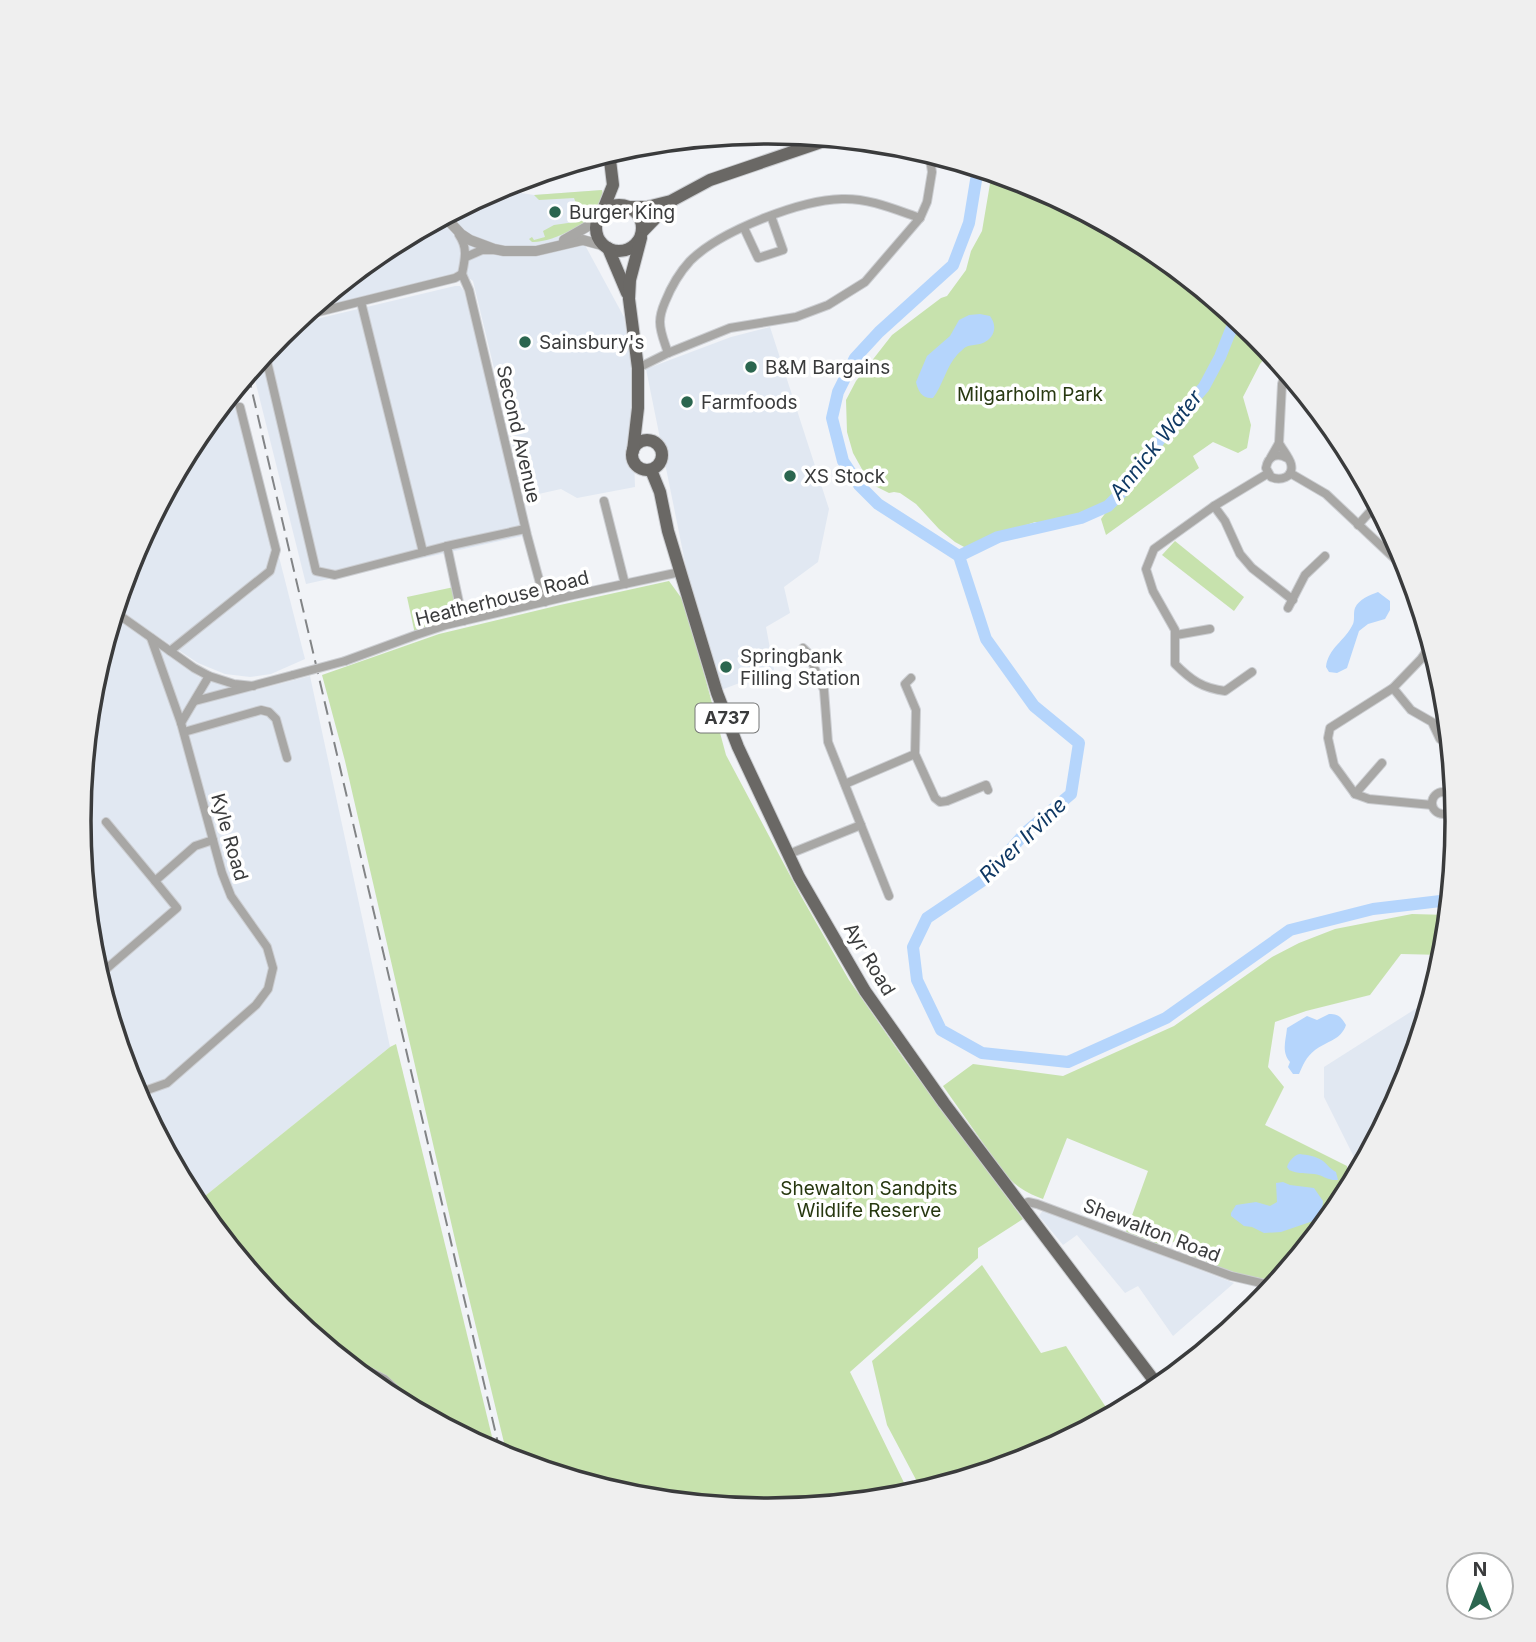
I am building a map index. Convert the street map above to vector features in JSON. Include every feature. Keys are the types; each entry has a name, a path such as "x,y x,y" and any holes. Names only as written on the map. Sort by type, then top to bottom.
{"main road":[{"path":"600,216 610,206 618,204 647,207 671,201 710,180 812,145"},
{"path":"610,163 613,185 628,206 637,212 643,225 630,280 629,299 638,363 638,408 633,451 633,460 638,467 646,470 656,466 662,457 661,449 650,441 640,442 633,451"},
{"path":"613,185 600,216 597,235 616,264 629,299"},
{"path":"606,247 613,251 632,247 671,201"},
{"path":"638,408 644,432 650,441"},
{"name":"Ayr Road","path":"656,466 668,531 717,693 738,747 799,877 865,991 944,1103 1152,1378"}],"street":[{"path":"638,363 730,328 796,317 828,305 865,282 920,218 927,202 931,164"},
{"path":"668,353 660,324 671,286 697,254 727,235 798,206 840,199 867,200 920,218"},
{"path":"548,249 600,216"},
{"path":"744,228 758,258 783,250 771,216"},
{"path":"323,311 462,274 466,248 451,224"},
{"path":"453,226 470,240 504,251"},
{"path":"466,257 482,250 517,252 548,249 583,240 606,247"},
{"name":"Second Avenue","path":"462,274 469,290 545,602"},
{"path":"361,302 423,552"},
{"path":"268,365 316,571 335,575 447,545 525,528"},
{"path":"1267,474 1267,463 1279,443 1283,382"},
{"path":"170,651 270,571 276,550 240,407"},
{"path":"1267,474 1279,480 1290,473 1291,465 1279,443"},
{"path":"1271,457 1282,455 1287,458"},
{"path":"1290,473 1326,495 1389,554"},
{"path":"1252,672 1225,691 1209,689 1189,678 1175,664 1175,630 1153,591 1146,569 1154,549 1213,506 1267,474"},
{"path":"604,501 625,584"},
{"path":"1213,506 1225,521 1240,554 1290,604 1305,575 1325,556"},
{"path":"1358,525 1370,512"},
{"path":"447,545 463,621"},
{"name":"Heatherhouse Road","path":"195,701 345,661 463,621 680,572"},
{"path":"123,618 209,676 234,684 253,686"},
{"path":"1176,635 1210,629"},
{"name":"Kyle Road","path":"147,1090 167,1083 256,1006 268,989 273,968 267,947 231,896 222,873 182,727 151,638"},
{"path":"803,648 808,653 824,690 828,742 889,895"},
{"path":"1424,654 1393,688 1331,728 1328,738 1334,765 1355,794 1369,799 1432,805"},
{"path":"182,727 209,676"},
{"path":"911,678 905,684 916,710 915,754 935,798 940,802 947,801 986,785 988,790"},
{"path":"1393,688 1411,710 1432,722 1440,738"},
{"path":"182,727 261,710 269,712 276,719 287,758"},
{"path":"845,784 915,754"},
{"path":"1355,794 1382,763"},
{"path":"106,822 177,908 107,968"},
{"path":"789,854 860,825"},
{"path":"155,881 195,846 213,840"},
{"name":"Shewalton Road","path":"1021,1205 1028,1202 1037,1204 1231,1276 1262,1283"}],"shaded area":[{"path":"602,190 588,219 580,225 586,247 624,317 631,364 635,487 577,498 561,489 525,497 473,281 462,273 330,306 392,258 469,214 509,196 518,192 534,195"},
{"path":"460,286 464,291 527,535 306,584 255,380 314,320"},
{"path":"770,327 829,509 818,562 784,587 790,613 766,627 774,670 721,690 691,592 646,369 731,337"},
{"path":"239,399 305,659 271,674 250,677 225,674 198,663 124,613 161,522 205,445"},
{"path":"121,622 199,677 224,685 252,691 310,676 390,1047 205,1196 161,1120 127,1039 104,953 97,909 92,865 92,777 104,689"},
{"path":"1419,1007 1393,1080 1355,1159 1324,1097 1324,1067"},
{"path":"1043,1210 1234,1283 1173,1336 1138,1286 1125,1293 1077,1235 1063,1245 1039,1216"}],"green space":[{"name":"Milgarholm Park","path":"990,182 1067,214 1106,235 1180,284 1229,326 1203,381 1159,431 1128,479 1112,497 1100,507 1075,516 1010,529 966,548 939,529 916,504 900,493 889,493 868,480 853,453 847,432 846,400 856,381 892,335 947,296 966,270 971,251 982,231"},
{"path":"602,190 603,202 599,209 583,223 551,239 532,242 529,239 545,237 543,231 554,225 575,222 574,198 539,200 534,195"},
{"path":"1231,328 1263,360 1243,397 1251,425 1247,448 1238,453 1213,442 1193,456 1199,468 1106,535 1101,519 1163,436 1214,378"},
{"path":"1175,541 1244,597 1234,611 1162,555"},
{"path":"669,581 685,603 726,755 801,896 849,980 1023,1219 978,1248 978,1258 850,1372 905,1484 812,1497 724,1497 636,1485 593,1475 504,1444 345,761 322,675 439,634"},
{"path":"454,587 461,620 415,634 407,597"},
{"name":"Shewalton Sandpits Wildlife Reserve","path":"1412,914 1438,915 1432,955 1401,954 1370,995 1306,1011 1275,1022 1268,1067 1284,1087 1265,1125 1347,1166 1347,1171 1305,1233 1266,1279 1242,1275 1191,1257 1193,1249 1175,1241 1164,1247 1126,1232 1148,1171 1067,1138 1043,1199 1027,1192 1004,1173 943,1086 973,1064 1063,1076 1174,1026 1272,957 1335,929"},
{"path":"396,1044 492,1439 429,1407 392,1384 322,1330 289,1300 259,1267 205,1196"},
{"path":"982,1265 1041,1353 1066,1346 1106,1407 1027,1446 986,1462 917,1481 887,1425 872,1361"}],"water":[{"path":"980,314 990,316 993,321 991,337 985,342 965,347 950,365 933,398 923,396 916,382 927,356 950,336 959,320"},
{"path":"1378,592 1390,601 1390,610 1385,619 1368,624 1359,631 1347,668 1337,673 1329,672 1326,667 1327,660 1353,624 1357,605"},
{"path":"1329,1014 1341,1018 1346,1025 1344,1030 1312,1053 1299,1074 1293,1074 1288,1067 1290,1062 1285,1050 1287,1028 1307,1016 1317,1020"},
{"path":"1300,1154 1323,1161 1336,1172 1338,1180 1289,1170 1287,1167 1290,1161"},
{"path":"1276,1183 1314,1188 1323,1201 1322,1209 1314,1221 1281,1232 1264,1233 1244,1226 1231,1216 1236,1205 1256,1202 1270,1206 1277,1202"}],"waterway":[{"name":"River Irvine","path":"977,177 969,223 953,265 879,332 855,358 838,392 832,418 843,461 859,485 878,504 959,556 986,639 1034,706 1079,743 1071,794 1026,832 985,879 927,918 913,947 917,980 941,1030 982,1053 1068,1062 1166,1018 1290,930 1373,909 1440,901"},
{"name":"Annick Water","path":"959,556 998,537 1081,518 1108,506 1123,491 1165,432 1204,387 1232,328"}],"railway":[{"path":"251,385 497,1441"}],"place":[{"name":"Burger King","path":"555,212"},
{"name":"Sainsbury's","path":"525,342"},
{"name":"B&M Bargains","path":"751,367"},
{"name":"Farmfoods","path":"687,402"},
{"name":"XS Stock","path":"790,476"},
{"name":"Springbank Filling Station","path":"726,667"}]}
